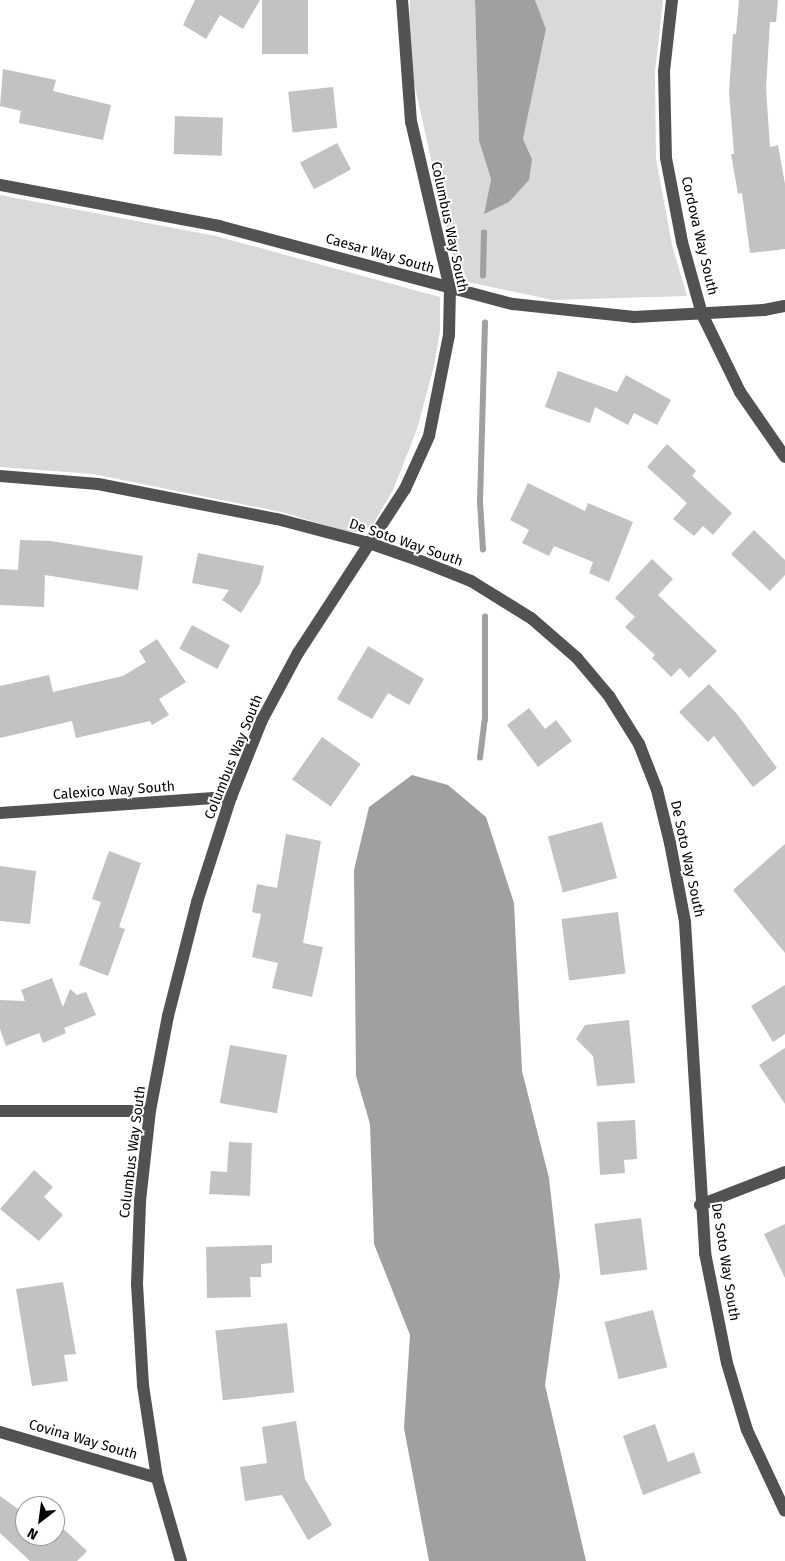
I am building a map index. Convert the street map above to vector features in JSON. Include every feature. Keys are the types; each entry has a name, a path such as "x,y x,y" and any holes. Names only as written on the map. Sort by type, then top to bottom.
{"street":[{"name":"Columbus Way South","path":"181,1561 158,1478 143,1385 137,1284 140,1202 150,1111 168,1016 197,902 231,797 262,720 298,653 372,544 405,489 429,436 449,335 450,289 411,122 402,0"},
{"name":"Cordova Way South","path":"672,0 664,71 666,158 682,242 702,314 740,392 785,457"},
{"name":"Caesar Way South","path":"0,184 219,226 450,289 513,304 567,312 634,317 702,314 785,306"},
{"name":"De Soto Way South","path":"0,476 98,484 276,519 372,544 471,581 531,618 577,658 609,696 639,744 657,790 668,834 685,922 692,1002 700,1205 705,1252 727,1363 748,1430 785,1511"},
{"name":"Calexico Way South","path":"0,813 231,797"},
{"path":"0,1111 150,1111"},
{"path":"700,1205 785,1172"},
{"name":"Covina Way South","path":"0,1432 158,1478"}],"shaded area":[{"path":"410,0 475,0 479,141 491,179 484,213 532,159 523,139 546,29 535,0 663,0 655,72 656,159 672,245 687,296 553,300 458,280 408,56"},
{"path":"475,0 535,0 546,29 523,139 532,159 529,180 509,202 484,214 491,179 479,141"},
{"path":"0,195 216,236 440,297 440,331 434,366 417,429 394,488 372,526 358,532 342,531 286,513 93,474 0,467"},
{"path":"412,775 448,785 486,817 514,903 522,1071 549,1178 560,1276 545,1385 586,1561 429,1561 404,1428 410,1335 374,1244 370,1124 356,1076 354,870 369,807"}],"building":[{"path":"195,0 260,0 243,29 220,15 206,39 183,25"},
{"path":"262,0 308,0 308,54 262,54"},
{"path":"739,0 778,0 776,22 770,22 766,88 770,147 778,145 785,184 785,249 750,253 742,193 738,194 731,154 734,154 729,92 733,34 736,34"},
{"path":"3,69 56,80 53,91 111,105 103,140 19,123 21,111 0,106"},
{"path":"333,87 337,128 293,132 288,92"},
{"path":"175,116 223,118 222,156 174,154"},
{"path":"337,143 351,169 314,189 300,163"},
{"path":"558,371 617,392 626,375 671,400 657,425 634,413 628,425 595,407 590,423 545,407"},
{"path":"667,444 696,471 692,476 732,513 713,535 703,526 694,536 673,519 687,503 647,467"},
{"path":"528,483 585,511 588,503 633,522 609,582 589,573 593,562 554,546 549,556 522,543 529,530 510,520"},
{"path":"754,530 785,560 785,575 770,591 731,554"},
{"path":"20,540 51,541 143,556 138,590 45,575 44,607 0,605 0,569 18,570"},
{"path":"198,553 264,566 260,583 241,613 222,600 229,590 192,583"},
{"path":"652,559 673,579 658,595 717,651 689,678 680,668 671,677 652,658 655,655 625,627 635,617 615,598"},
{"path":"192,625 230,645 217,669 179,649"},
{"path":"157,639 186,682 159,699 169,715 152,725 150,721 76,738 72,721 0,738 0,686 49,675 53,692 123,676 146,662 139,651"},
{"path":"368,646 424,679 409,705 388,693 372,719 337,699"},
{"path":"709,684 737,714 777,768 753,787 714,736 708,742 679,712"},
{"path":"529,708 545,729 556,720 572,741 538,767 507,725"},
{"path":"322,737 361,764 331,807 292,780"},
{"path":"602,822 617,878 563,893 548,836"},
{"path":"286,834 321,841 303,943 323,947 312,997 272,988 278,963 252,957 261,914 252,912 257,884 277,888"},
{"path":"785,844 785,953 733,890"},
{"path":"109,851 141,863 119,927 125,929 108,976 79,965 101,902 92,899"},
{"path":"0,866 36,871 30,924 0,921"},
{"path":"618,912 626,974 569,980 561,919"},
{"path":"52,978 63,1007 70,989 77,995 86,992 96,1015 64,1028 66,1033 43,1043 39,1033 6,1046 0,1029 0,1000 25,1001 21,990"},
{"path":"785,985 785,1034 773,1042 751,1006"},
{"path":"629,1020 635,1083 597,1086 593,1056 576,1039 585,1025"},
{"path":"230,1045 287,1055 277,1113 220,1103"},
{"path":"785,1048 785,1104 759,1065"},
{"path":"635,1120 637,1159 624,1160 625,1173 600,1175 597,1122"},
{"path":"229,1142 252,1143 250,1196 209,1194 211,1171 227,1172"},
{"path":"34,1170 53,1187 44,1197 63,1215 39,1241 0,1209"},
{"path":"641,1218 647,1270 601,1275 594,1224"},
{"path":"785,1224 785,1278 764,1234"},
{"path":"272,1245 272,1263 261,1264 261,1277 250,1277 251,1297 207,1298 206,1247"},
{"path":"63,1282 76,1354 64,1355 68,1381 32,1386 16,1289"},
{"path":"653,1310 667,1367 619,1379 604,1322"},
{"path":"287,1323 294,1393 223,1400 215,1331"},
{"path":"296,1421 305,1479 332,1525 308,1540 282,1495 245,1501 240,1467 267,1463 262,1427"},
{"path":"655,1424 668,1462 694,1452 701,1473 643,1495 623,1436"},
{"path":"0,1496 15,1507 15,1546 65,1546 65,1530 87,1551 77,1561 30,1561 0,1533"}],"waterway":[{"path":"483,276 484,233"},
{"path":"483,550 480,502 485,323"},
{"path":"480,758 485,720 485,617"}]}
